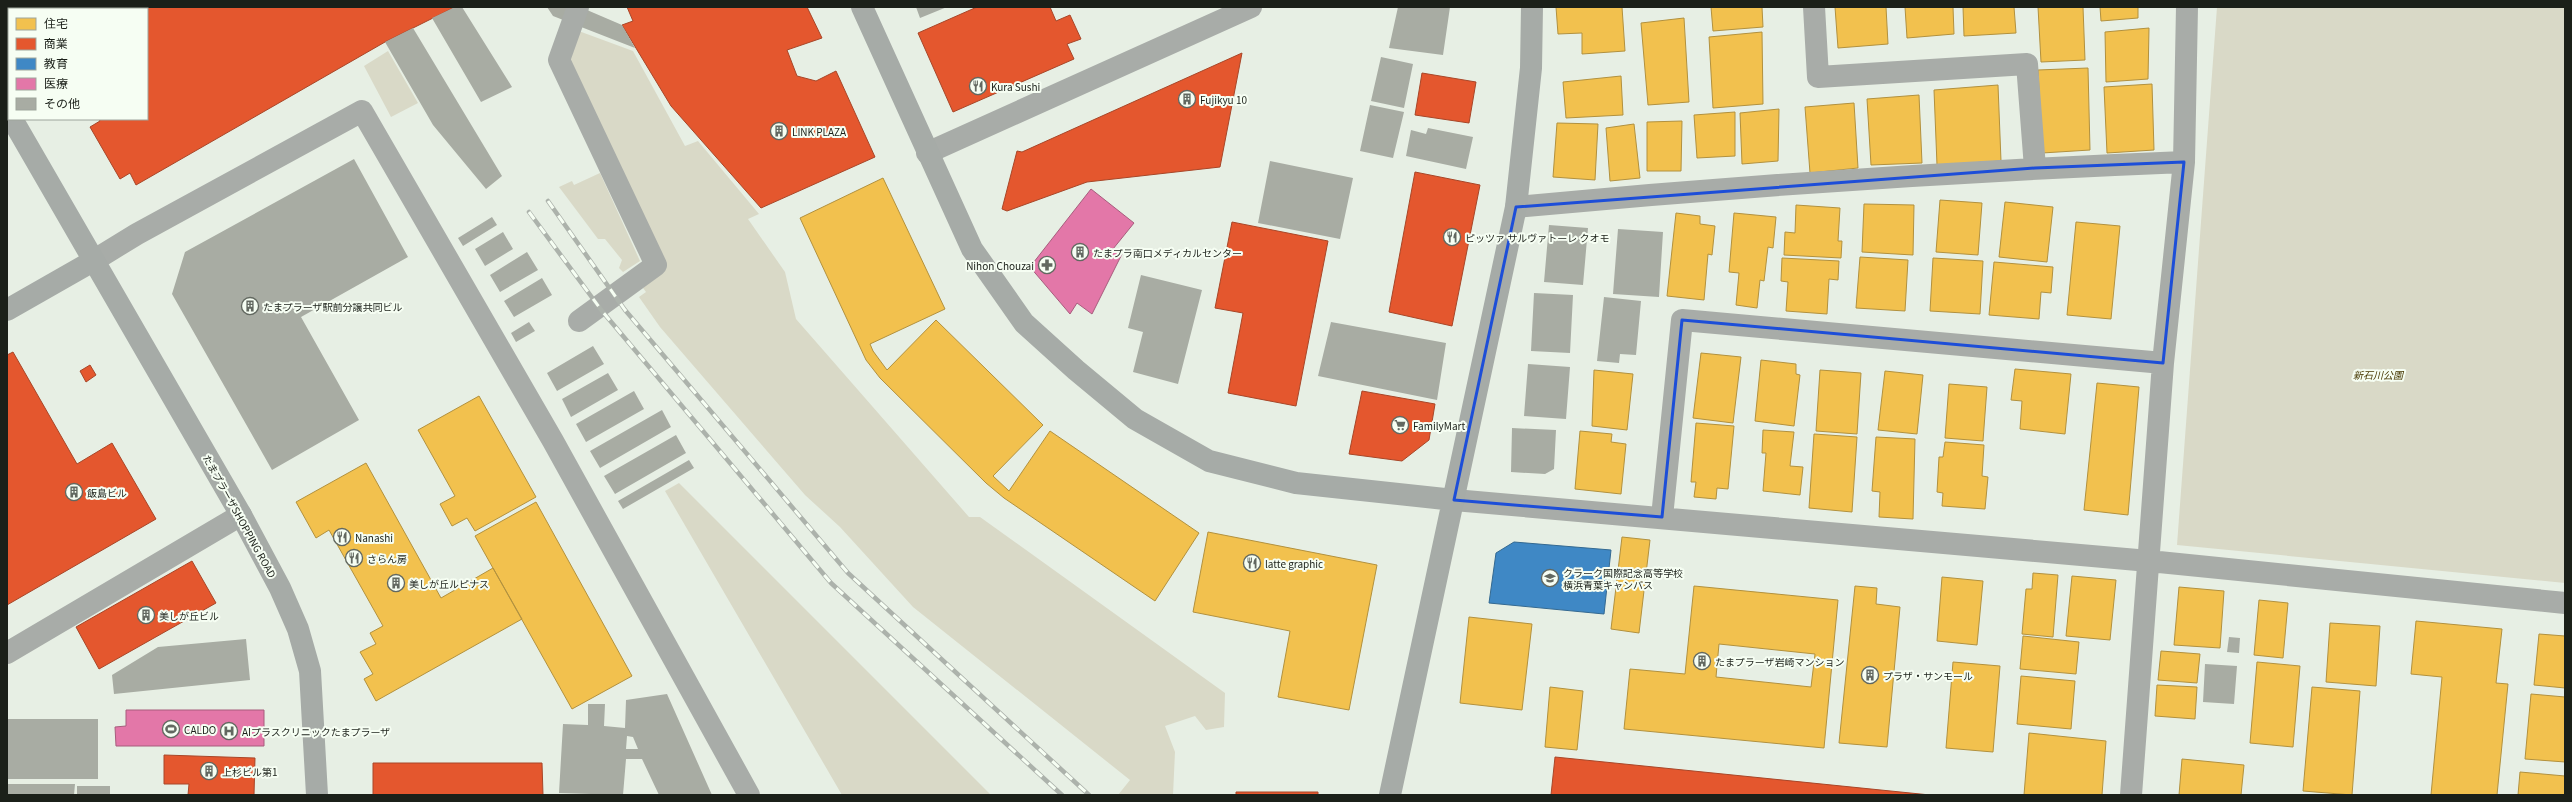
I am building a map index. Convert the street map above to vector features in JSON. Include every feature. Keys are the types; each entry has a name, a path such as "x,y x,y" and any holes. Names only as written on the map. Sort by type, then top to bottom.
{"street":[{"path":"578,7 559,60 656,265 579,321"},
{"path":"862,7 972,250 1024,323 1076,370 1135,419 1216,462 1296,483 1454,500 1662,517 2149,561 2565,603"},
{"path":"927,153 1251,7"},
{"path":"1390,795 1516,208 1531,68 1532,7"},
{"path":"1814,7 1818,77 2027,64 2035,168"},
{"path":"2131,795 2163,364 2184,162 2187,7"},
{"path":"7,310 362,110 553,441 749,795"},
{"name":"たまプラーザSHOPPING ROAD","path":"13,120 93,261 242,515 280,588 298,629 310,671 317,795"},
{"path":"1516,208 1638,196 2035,168 2184,162"},
{"path":"1662,517 1682,320 2163,364"},
{"path":"7,653 242,515"}],"highlighted area":[{"path":"2184,162 2163,363 1682,320 1662,517 1454,500 1516,207 2035,168"}],"green space":[{"name":"新石川公園","path":"2217,7 2565,7 2565,583 2177,545"},
{"path":"576,30 633,51 685,146 698,141 759,214 748,219 785,272 796,319 969,517 980,517 1225,693 1224,727 1206,730 1195,716 1165,726 1175,752 1173,795 1118,795 1130,780 913,607 840,527 805,495 660,327 639,297 646,292 643,288 664,269 566,60"},
{"path":"388,51 418,103 391,117 364,66"},
{"path":"600,173 640,261 623,272 619,268 622,260 605,239 598,239 559,187 572,181 574,185"},
{"path":"679,483 991,795 842,795 665,491"}],"building: 住宅":[{"path":"1556,7 1622,7 1625,51 1582,54 1582,33 1558,34"},
{"path":"1711,7 1762,7 1763,27 1713,31"},
{"path":"1835,7 1886,7 1888,44 1838,48"},
{"path":"1905,7 1953,7 1954,34 1907,38"},
{"path":"1963,7 2014,7 2016,33 1964,36"},
{"path":"2038,7 2083,7 2085,60 2041,62"},
{"path":"2100,7 2138,7 2138,18 2101,21"},
{"path":"1684,18 1689,102 1648,105 1641,23"},
{"path":"2149,28 2148,79 2106,82 2105,32"},
{"path":"1762,32 1763,104 1713,108 1709,37"},
{"path":"2088,68 2090,150 2042,153 2038,70"},
{"path":"1621,76 1623,115 1566,118 1563,82"},
{"path":"2152,84 2154,150 2107,153 2104,87"},
{"path":"1998,85 2001,161 1937,165 1934,90"},
{"path":"1919,95 1922,163 1871,165 1867,99"},
{"path":"1854,103 1858,168 1810,173 1805,107"},
{"path":"1779,109 1778,161 1742,164 1740,113"},
{"path":"1735,112 1735,156 1697,158 1694,115"},
{"path":"1682,121 1681,171 1647,171 1647,122"},
{"path":"1557,123 1598,124 1595,180 1553,177"},
{"path":"1634,124 1640,178 1610,181 1606,128"},
{"path":"883,178 945,309 870,344 873,351 887,370 936,320 1043,425 993,476 1009,491 1050,431 1199,533 1155,601 1004,498 986,483 880,378 866,360 800,218"},
{"path":"1940,200 1982,203 1978,255 1936,252"},
{"path":"2005,202 2053,207 2047,262 1999,257"},
{"path":"1864,204 1914,205 1913,255 1862,252"},
{"path":"1796,205 1840,208 1838,241 1842,241 1841,258 1784,255 1785,232 1795,233"},
{"path":"1676,213 1700,216 1700,224 1715,226 1712,255 1708,254 1704,300 1667,296"},
{"path":"1734,213 1776,217 1773,248 1768,247 1764,281 1760,280 1757,308 1736,305 1739,273 1729,272"},
{"path":"2076,222 2120,226 2111,319 2067,315"},
{"path":"1860,257 1908,260 1905,311 1856,308"},
{"path":"1782,258 1839,261 1838,280 1829,279 1827,314 1786,311 1788,282 1781,281"},
{"path":"1933,258 1983,261 1980,314 1930,311"},
{"path":"1994,262 2053,267 2051,293 2041,292 2039,319 1989,315"},
{"path":"1701,353 1741,357 1733,423 1693,418"},
{"path":"1761,360 1796,364 1796,374 1800,375 1794,426 1755,421"},
{"path":"2015,369 2071,374 2065,434 2020,429 2022,401 2011,400"},
{"path":"1594,370 1633,374 1627,430 1592,426"},
{"path":"1820,370 1861,373 1857,434 1816,431"},
{"path":"1885,371 1923,375 1917,434 1878,430"},
{"path":"2097,383 2139,387 2128,515 2084,510"},
{"path":"1949,384 1987,387 1983,441 1945,438"},
{"path":"479,396 536,497 475,531 467,518 452,526 440,504 455,496 418,430"},
{"path":"1696,423 1734,426 1728,489 1717,488 1716,499 1694,497 1696,482 1691,482"},
{"path":"1763,430 1794,432 1790,466 1803,467 1800,495 1763,491 1766,453 1762,453"},
{"path":"1580,431 1612,434 1611,442 1626,444 1621,494 1575,489"},
{"path":"1814,434 1857,437 1852,512 1809,508"},
{"path":"1876,437 1915,439 1913,519 1879,517 1880,492 1872,491"},
{"path":"1945,442 1984,445 1982,476 1988,477 1985,509 1942,506 1943,493 1937,492 1939,457 1943,457"},
{"name":"美しが丘ルピナス","path":"366,463 441,598 493,568 522,619 376,701 364,679 373,674 360,652 376,644 370,633 383,626 329,530 316,538 296,502"},
{"path":"536,502 632,676 572,709 475,536"},
{"path":"1208,532 1377,565 1349,710 1278,697 1290,631 1193,612"},
{"path":"1622,537 1650,540 1639,633 1611,629"},
{"path":"2033,573 2058,575 2053,637 2022,634 2026,589 2032,589"},
{"path":"2072,576 2116,580 2110,640 2066,636"},
{"path":"1942,577 1983,581 1977,645 1937,641"},
{"name":"たまプラーザ岩崎マンション","path":"1694,586 1838,600 1824,748 1624,729 1630,669 1685,674","holes":["1719,644 1815,654 1811,687 1716,677"]},
{"name":"プラザ・サンモール","path":"1855,586 1877,588 1876,604 1900,607 1887,747 1839,743"},
{"path":"2179,587 2224,591 2220,648 2174,645"},
{"path":"2259,600 2288,603 2283,658 2254,655"},
{"path":"1469,617 1532,624 1522,710 1460,703"},
{"path":"2416,621 2502,629 2496,683 2508,684 2497,795 2431,795 2442,677 2411,674"},
{"path":"2330,623 2380,626 2376,686 2326,682"},
{"path":"2539,634 2565,636 2565,688 2534,685"},
{"path":"2023,636 2079,642 2076,674 2020,669"},
{"path":"2161,651 2200,654 2197,683 2158,680"},
{"path":"1953,662 2000,666 1993,752 1946,748"},
{"path":"2257,662 2300,666 2293,747 2250,743"},
{"path":"2021,676 2075,681 2071,729 2017,724"},
{"path":"2157,685 2197,687 2195,719 2155,716"},
{"path":"1550,687 1583,691 1577,750 1545,747"},
{"path":"2312,687 2360,691 2352,795 2303,791"},
{"path":"2531,694 2565,697 2565,762 2525,759"},
{"path":"2029,733 2106,741 2102,795 2024,795"},
{"path":"2182,759 2244,765 2241,795 2179,795"},
{"path":"2520,772 2565,776 2565,795 2518,795"}],"building: 商業":[{"path":"455,7 385,42 136,185 130,173 120,179 90,127 100,120 148,120 148,8 88,8"},
{"name":"LINK PLAZA","path":"627,7 807,7 822,38 787,50 797,76 816,81 836,71 875,157 761,208 671,106 622,25 633,21"},
{"name":"Kura Sushi","path":"977,7 1050,7 1056,21 1070,15 1081,39 1067,44 1074,59 953,112 918,33"},
{"name":"Fujikyu 10","path":"1242,53 1220,167 1087,182 1007,211 1002,209 1017,151 1022,152"},
{"path":"1422,73 1476,82 1469,123 1415,115"},
{"path":"1415,172 1480,185 1452,326 1389,312"},
{"path":"1232,222 1328,241 1296,406 1228,393 1243,313 1215,308"},
{"name":"飯島ビル","path":"13,352 77,464 112,443 156,519 7,605 7,355"},
{"path":"90,365 96,375 86,382 80,371"},
{"path":"1362,391 1435,404 1429,440 1402,461 1349,454"},
{"name":"美しが丘ビル","path":"192,561 216,603 99,669 76,627"},
{"name":"上杉ビル第1","path":"164,755 255,758 254,795 188,795 189,784 164,784"},
{"path":"1555,757 1930,795 1551,795"},
{"path":"373,763 542,763 543,795 373,795"},
{"path":"1236,792 1318,792 1318,795 1236,795"}],"building: 教育":[{"name":"クラーク国際記念高等学校 横浜青葉キャンパス","path":"1514,542 1611,550 1604,614 1489,603 1496,553"}],"building: 医療":[{"name":"たまプラ南口メディカルセンター","path":"1091,189 1134,223 1113,249 1122,254 1092,314 1077,303 1070,314 1030,267"},
{"path":"126,710 264,710 264,746 116,746 115,727 126,726"}],"building: その他":[{"path":"455,7 462,7 512,87 481,102 432,18"},
{"path":"547,7 580,7 622,25 635,48 553,16"},
{"path":"916,7 947,7 920,18"},
{"path":"1398,7 1450,7 1443,55 1389,48"},
{"path":"413,28 502,176 486,189 433,125 385,42"},
{"path":"1381,57 1413,64 1404,108 1371,101"},
{"path":"1370,105 1404,112 1393,158 1360,151"},
{"path":"1428,128 1473,137 1466,169 1406,156 1411,130 1426,134"},
{"name":"たまプラーザ駅前分譲共同ビル","path":"354,159 408,257 301,317 359,420 272,470 172,294 185,252"},
{"path":"1270,161 1353,178 1340,239 1258,223"},
{"path":"492,217 497,225 463,246 458,238"},
{"path":"1549,225 1588,228 1583,285 1544,282"},
{"path":"1618,229 1663,232 1659,297 1613,294"},
{"path":"503,232 513,249 485,266 475,249"},
{"path":"527,252 538,270 500,292 490,275"},
{"path":"1141,275 1202,290 1178,384 1133,372 1143,332 1128,328"},
{"path":"542,278 552,295 514,317 504,301"},
{"path":"1534,293 1573,295 1570,353 1531,351"},
{"path":"1604,297 1641,301 1636,355 1620,354 1619,363 1597,361"},
{"path":"529,322 535,331 516,342 511,333"},
{"path":"1331,322 1446,343 1437,400 1318,376"},
{"path":"593,346 604,364 557,391 547,373"},
{"path":"1528,364 1570,367 1566,419 1524,416"},
{"path":"608,373 618,390 571,417 562,399"},
{"path":"634,391 644,409 586,442 576,424"},
{"path":"662,410 671,427 600,468 590,451"},
{"path":"1512,428 1556,430 1554,469 1545,474 1511,472"},
{"path":"676,435 686,453 615,494 604,476"},
{"path":"689,460 694,468 623,509 618,501"},
{"path":"2229,637 2240,638 2239,653 2227,652"},
{"path":"246,639 250,680 114,694 112,675 158,647"},
{"path":"2205,664 2237,666 2234,704 2203,702"},
{"path":"667,694 712,795 659,795 642,759 626,759 623,795 559,793 563,724 588,725 588,704 605,704 604,726 625,728 626,700","holes":["627,736 633,737 638,749 626,749"]},
{"path":"7,719 98,719 98,779 7,779"},
{"path":"7,784 75,784 74,795 7,795"},
{"path":"77,786 110,786 110,795 77,795"}],"railway":[{"path":"548,201 625,310 848,573 1089,795"},
{"path":"529,212 602,311 831,583 1062,795"}],"place":[{"name":"Kura Sushi","path":"978,86"},
{"name":"Fujikyu 10","path":"1187,99"},
{"name":"LINK PLAZA","path":"779,131"},
{"name":"ピッツァ サルヴァトーレ クオモ","path":"1452,237"},
{"name":"たまプラ南口メディカルセンター","path":"1080,252"},
{"name":"Nihon Chouzai","path":"1047,265"},
{"name":"たまプラーザ駅前分譲共同ビル","path":"250,306"},
{"name":"FamilyMart","path":"1400,425"},
{"name":"飯島ビル","path":"74,492"},
{"name":"Nanashi","path":"342,537"},
{"name":"さらん房","path":"354,558"},
{"name":"latte graphic","path":"1252,563"},
{"name":"クラーク国際記念高等学校 横浜青葉キャンパス","path":"1550,578"},
{"name":"美しが丘ルピナス","path":"396,583"},
{"name":"美しが丘ビル","path":"146,615"},
{"name":"たまプラーザ岩崎マンション","path":"1702,661"},
{"name":"プラザ・サンモール","path":"1870,675"},
{"name":"CALDO","path":"171,729"},
{"name":"AIプラスクリニックたまプラーザ","path":"229,731"},
{"name":"上杉ビル第1","path":"209,771"}]}
